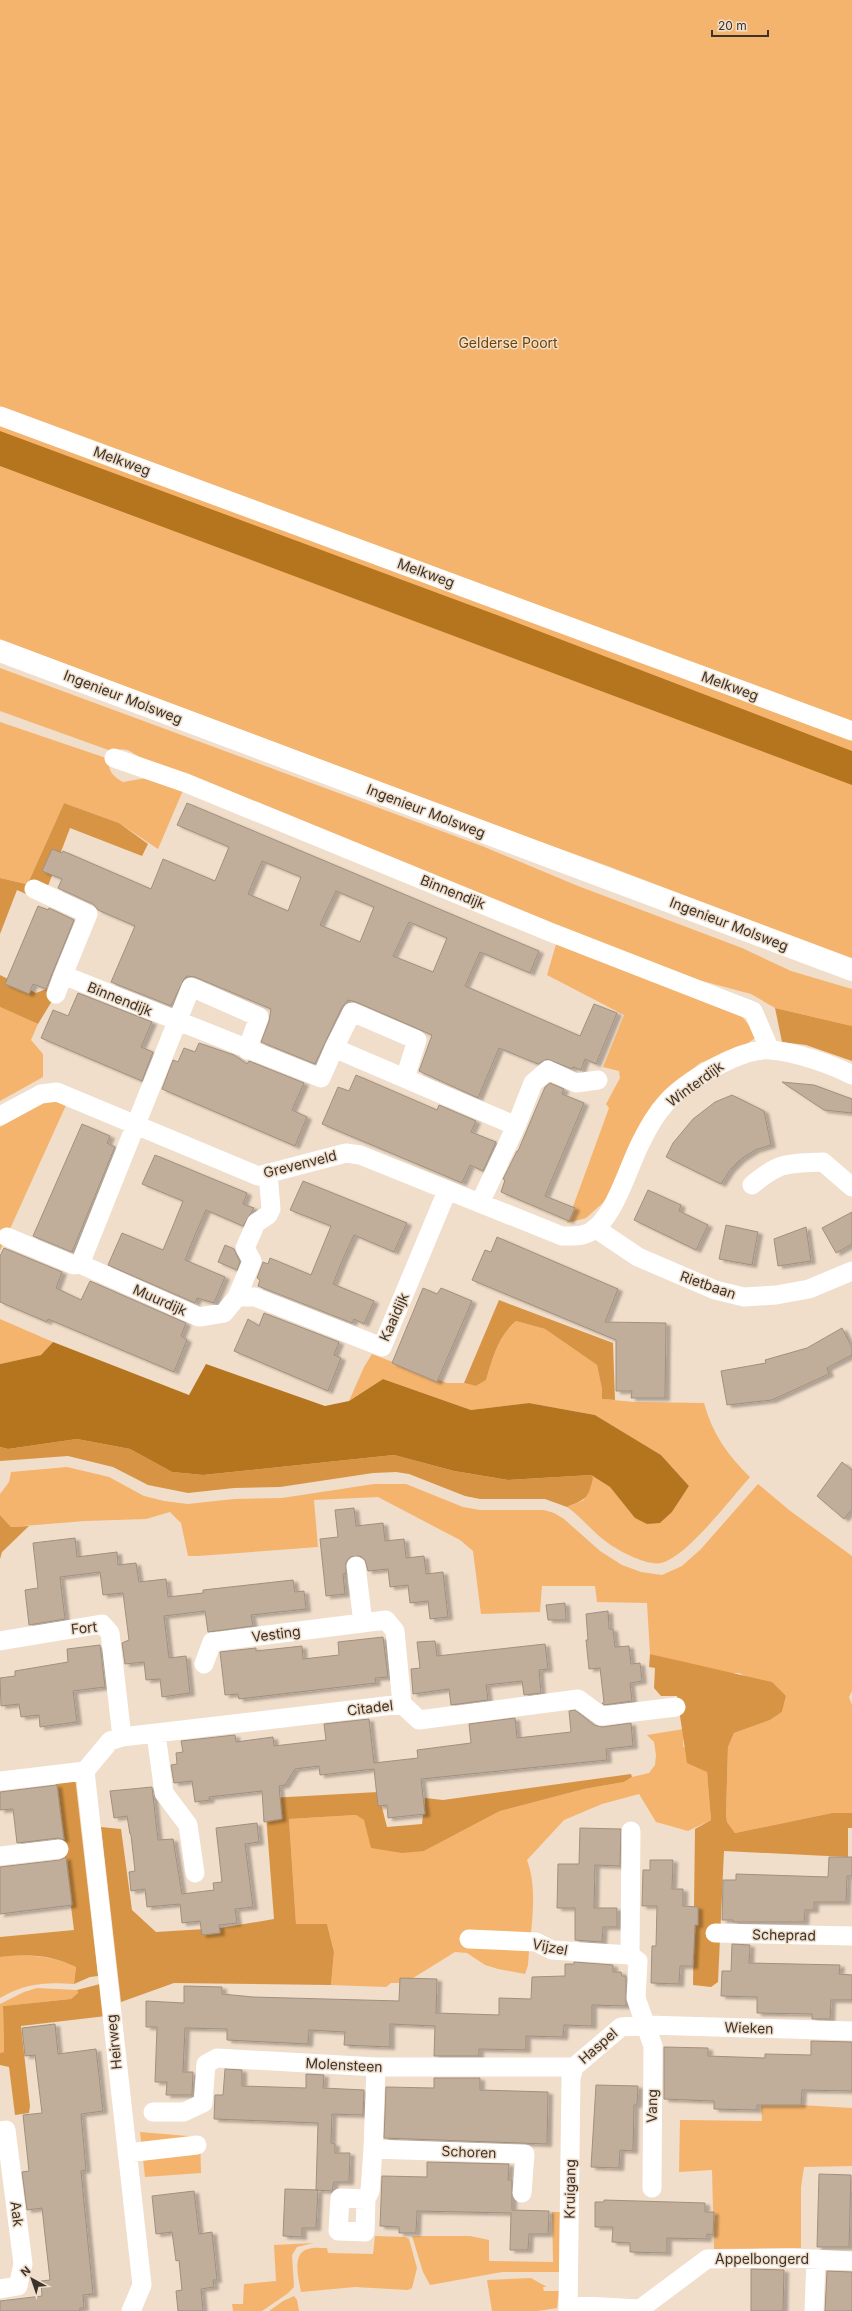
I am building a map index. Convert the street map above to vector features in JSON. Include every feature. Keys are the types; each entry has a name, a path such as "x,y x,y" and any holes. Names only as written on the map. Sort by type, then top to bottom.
{"main road":[{"name":"Ingenieur Molsweg","path":"0,651 852,970"}],"street":[{"name":"Melkweg","path":"0,416 852,731"},
{"name":"Binnendijk","path":"114,758 186,783 550,932 753,1011 770,1050"},
{"path":"34,889 88,914 56,994"},
{"name":"Binnendijk","path":"63,975 176,1022 321,1078 352,1012 418,1040 405,1078"},
{"path":"80,1264 191,987 259,1017 247,1050"},
{"path":"334,1048 516,1126"},
{"name":"Winterdijk","path":"589,1232 607,1216 641,1141 665,1103 697,1078 732,1057 770,1050 832,1064 852,1075"},
{"path":"480,1203 516,1126 533,1083 548,1070 576,1083 598,1080"},
{"name":"Grevenveld","path":"0,1116 41,1094 57,1092 258,1176 346,1153 360,1155 562,1236 589,1232"},
{"path":"752,1185 770,1170 782,1164 823,1162 852,1188"},
{"path":"237,1298 252,1261 245,1248 256,1223 268,1215 271,1209 268,1173"},
{"name":"Kaaidijk","path":"237,1298 255,1297 382,1347 447,1191"},
{"name":"Rietbaan","path":"589,1232 638,1257 715,1290 744,1297 776,1295 809,1289 852,1271"},
{"name":"Muurdijk","path":"7,1237 74,1266 80,1264 199,1317 224,1312 237,1298"},
{"path":"356,1566 363,1623"},
{"name":"Vesting","path":"204,1664 212,1642 386,1620 396,1631 402,1704"},
{"name":"Fort","path":"0,1640 102,1624 110,1633 122,1737"},
{"name":"Citadel","path":"122,1737 402,1704 419,1720 578,1699 601,1716 676,1707"},
{"path":"156,1734 164,1793 188,1825 195,1873"},
{"path":"0,1781 85,1771 110,1741 122,1737"},
{"name":"Heirweg","path":"85,1771 126,2153 142,2284 131,2311"},
{"path":"630,1831 630,1955 638,1961 636,1998 647,2025"},
{"path":"0,1856 58,1849"},
{"name":"Scheprad","path":"715,1933 852,1936"},
{"name":"Vijzel","path":"469,1939 536,1942 552,1950 630,1955"},
{"name":"Wieken","path":"647,2025 852,2031"},
{"name":"Haspel","path":"574,2067 620,2027 647,2025"},
{"name":"Vang","path":"647,2025 653,2046 652,2188"},
{"name":"Molensteen","path":"153,2112 184,2112 204,2103 206,2064 217,2058 376,2067 574,2067"},
{"path":"366,2199 370,2191 374,2149 376,2067"},
{"name":"Kruigang","path":"568,2308 571,2078 574,2067"},
{"name":"Aak","path":"0,2131 6,2130 23,2264 18,2286 0,2289"},
{"path":"126,2153 197,2145"},
{"name":"Schoren","path":"374,2149 525,2154 522,2193"},
{"name":"Appelbongerd","path":"568,2308 640,2309 707,2259 816,2259 852,2261"},
{"path":"814,2311 816,2259"},
{"path":"665,2291 665,2311"}],"green space":[{"name":"Gelderse Poort","path":"0,0 852,0 852,959 605,865 470,817 0,639"},
{"path":"0,668 482,846 578,886 742,948 791,971 852,989 852,1026 775,1008 751,994 665,971 141,758 128,750 122,749 114,752 0,711"},
{"path":"0,722 109,759 110,770 116,778 123,782 146,778 184,788 158,849 119,823 64,803 29,881 26,884 0,878"},
{"path":"557,941 740,1014 752,1029 755,1038 744,1046 700,1063 679,1080 606,1200 586,1218 567,1223 609,1108 606,1104 620,1078 619,1071 603,1067 624,1015 547,975"},
{"path":"0,1007 38,1024 31,1040 43,1054 43,1077 0,1101"},
{"path":"54,1097 67,1103 0,1251 0,1127"},
{"path":"0,1319 53,1342 41,1355 0,1364"},
{"path":"516,1321 545,1329 597,1365 602,1389 602,1399 635,1402 704,1403 716,1434 735,1461 750,1477 696,1539 672,1558 661,1563 655,1563 641,1560 626,1554 603,1539 578,1515 567,1507 584,1500 591,1475 610,1487 636,1518 660,1523 672,1512 689,1486 661,1455 595,1415 529,1403 471,1410 383,1379 349,1401 364,1367 372,1354 447,1383 464,1383 476,1386 486,1380 500,1341"},
{"path":"67,1467 109,1477 144,1496 164,1501 188,1504 234,1499 282,1498 374,1484 406,1484 463,1507 480,1510 544,1510 554,1513 564,1519 600,1551 622,1565 641,1572 662,1575 682,1566 701,1549 758,1484 789,1510 852,1556 852,1691 849,1697 852,1705 852,1813 832,1813 735,1833 727,1822 726,1815 728,1747 734,1733 770,1720 782,1712 786,1696 739,1673 726,1673 650,1654 647,1603 597,1602 595,1586 542,1586 540,1612 481,1614 473,1551 460,1540 378,1497 314,1500 318,1547 198,1556 188,1556 181,1523 170,1512 146,1519 85,1521 11,1527 0,1515 0,1494 9,1482 11,1472"},
{"path":"684,1729 683,1746 707,1772 711,1820 688,1831 656,1822 639,1794 602,1804 564,1820 527,1860 531,1872 533,1912 528,1965 525,1974 485,1965 467,1953 455,1952 405,1983 391,1983 386,1987 331,1985 334,1952 327,1924 296,1924 289,1819 356,1815 424,1851 500,1811 584,1789 624,1782 632,1777 649,1773 655,1765 656,1755 654,1742 647,1735"},
{"path":"12,1955 45,1957 76,1967 74,1984 54,1983 27,1986 0,1998 0,1957"},
{"path":"37,1988 77,1990 78,1993 71,1999 3,2006 4,2052 0,2053 0,2004 24,1992"},
{"path":"765,2103 852,2108 852,2166 804,2167 801,2187 801,2248 714,2249 712,2170 679,2172 680,2120 762,2121 761,2106"},
{"path":"140,2132 200,2137 201,2173 145,2177"},
{"path":"552,2212 560,2212 559,2272 502,2272 430,2285 423,2272 412,2236 470,2236 489,2240 489,2261 553,2262"},
{"path":"375,2236 405,2237 409,2239 417,2268 412,2288 408,2290 355,2287 301,2292 297,2268 299,2256 303,2252 312,2248 327,2248 328,2253 373,2254"},
{"path":"313,2243 297,2247 292,2255 294,2287 287,2294 262,2311 233,2311 232,2304 243,2304 244,2284 276,2281 274,2245"},
{"path":"531,2278 547,2287 543,2287 544,2291 559,2291 557,2308 538,2311 492,2311 487,2280"},
{"path":"294,2296 297,2300 299,2311 269,2311 283,2301"}],"shaded area":[{"path":"0,431 505,618 852,751 852,785 0,466"},
{"path":"64,803 119,823 148,844 142,856 70,828 48,886 40,900 17,890 0,934 0,878 26,884 29,881"},
{"path":"0,975 36,993 46,989 55,996 38,1024 0,1007"},
{"path":"775,1008 852,1026 852,1061 806,1045 782,1042"},
{"path":"499,1300 613,1343 615,1400 602,1399 602,1389 597,1365 545,1329 516,1321 500,1341 486,1380 476,1386 464,1383"},
{"path":"53,1342 189,1395 206,1364 325,1406 349,1401 383,1379 471,1410 529,1403 595,1415 661,1455 689,1486 672,1512 660,1523 647,1524 635,1518 610,1487 591,1475 508,1480 454,1471 394,1455 203,1475 172,1472 130,1449 77,1439 8,1449 0,1447 0,1364 41,1355"},
{"path":"77,1439 130,1449 172,1472 203,1475 394,1455 454,1471 508,1480 591,1475 593,1478 588,1494 582,1500 567,1507 545,1499 480,1499 465,1496 409,1474 396,1472 373,1473 280,1487 234,1488 188,1493 148,1485 113,1467 68,1456 0,1461 0,1447 8,1449"},
{"path":"0,1515 11,1527 29,1526 2,1552 0,1559"},
{"path":"650,1654 772,1682 786,1696 782,1712 770,1720 734,1733 728,1747 726,1815 727,1822 735,1833 832,1813 852,1813 852,1828 848,1828 848,1857 724,1851 718,1982 711,1987 693,1985 695,1829 711,1820 707,1772 687,1763 677,1696 661,1696 654,1688 655,1668 649,1667"},
{"path":"631,1774 632,1777 624,1782 584,1789 500,1811 424,1851 402,1853 371,1848 364,1820 356,1815 289,1819 296,1924 327,1924 334,1952 331,1985 174,1983 121,2002 101,1827 121,1829 132,1910 156,1932 221,1928 274,1919 265,1802 270,1798 378,1792 387,1827 422,1824 425,1798 443,1800"},
{"path":"75,1777 98,1976 90,1977 74,1984 76,1967 67,1963 30,1955 0,1957 0,1937 74,1930 55,1779"},
{"path":"100,1984 106,2016 21,2026 30,2106 29,2113 15,2115 9,2067 0,2065 0,2053 4,2052 3,2006 71,1999 78,1993 77,1990"}],"building":[{"path":"187,803 539,951 530,973 480,952 465,986 580,1036 594,1004 617,1013 596,1064 585,1059 581,1070 573,1067 572,1069 547,1059 538,1064 499,1048 478,1098 419,1071 432,1035 356,1002 348,1000 342,1007 315,1064 261,1042 269,1021 271,1009 195,977 187,976 184,979 171,1006 111,982 135,926 98,910 93,904 58,888 62,879 42,871 52,849 62,853 63,851 151,889 163,859 215,881 229,847 177,825","holes":["262,861 301,877 288,911 248,894","336,891 374,907 360,942 320,925","409,922 447,938 433,972 393,956"]},
{"path":"38,906 48,910 49,908 74,920 46,989 33,984 29,994 5,984"},
{"path":"78,993 152,1022 141,1047 153,1052 142,1081 41,1038 53,1010 68,1016"},
{"path":"199,1043 234,1055 247,1064 249,1061 304,1083 292,1110 307,1117 295,1146 162,1089 173,1060 178,1062 184,1048 195,1052"},
{"path":"356,1075 437,1110 439,1105 476,1121 471,1132 496,1142 483,1171 470,1165 462,1183 322,1124 338,1087 349,1091"},
{"path":"782,1082 814,1085 852,1099 852,1113 824,1110"},
{"path":"550,1083 564,1089 562,1094 584,1103 545,1196 575,1208 569,1221 501,1192 505,1180 503,1179 518,1151 545,1087"},
{"path":"732,1095 764,1111 771,1145 755,1150 741,1159 730,1170 721,1184 666,1157 673,1143 693,1119 715,1102"},
{"path":"82,1124 110,1136 107,1143 115,1147 72,1252 33,1236"},
{"path":"155,1155 247,1193 243,1204 254,1208 243,1226 206,1210 195,1235 185,1260 225,1277 214,1303 197,1298 195,1303 108,1265 122,1233 163,1250 183,1201 142,1184"},
{"path":"303,1181 407,1223 394,1252 354,1235 343,1259 333,1284 374,1301 364,1324 354,1319 352,1323 258,1286 260,1280 257,1278 263,1262 268,1264 270,1258 311,1275 331,1226 290,1210"},
{"path":"648,1190 681,1205 679,1211 708,1225 696,1250 634,1220"},
{"path":"852,1212 852,1244 836,1253 822,1228"},
{"path":"726,1225 758,1232 752,1265 719,1259"},
{"path":"806,1227 811,1261 778,1266 774,1239"},
{"path":"497,1237 618,1289 605,1322 666,1323 665,1398 631,1398 632,1391 616,1391 616,1340 472,1280 485,1250 491,1252"},
{"path":"225,1245 234,1249 240,1262 237,1270 218,1262"},
{"path":"4,1248 62,1272 56,1288 81,1300 90,1281 186,1323 181,1336 187,1340 174,1372 48,1319 47,1322 0,1302 0,1256"},
{"path":"423,1288 437,1294 441,1288 472,1301 437,1382 392,1363"},
{"path":"264,1313 339,1342 334,1355 341,1358 328,1391 234,1351 248,1319 259,1326"},
{"path":"842,1328 852,1347 852,1355 827,1368 829,1374 772,1400 727,1405 721,1371 766,1363 765,1360 807,1348"},
{"path":"842,1462 852,1470 852,1509 844,1519 817,1496"},
{"path":"354,1508 356,1526 383,1523 385,1541 404,1539 406,1558 424,1556 426,1574 443,1572 448,1617 430,1619 428,1601 410,1603 408,1585 390,1587 388,1569 368,1571 365,1560 360,1556 350,1557 346,1562 346,1573 343,1574 345,1594 326,1596 320,1539 338,1537 335,1510"},
{"path":"75,1538 77,1557 117,1552 118,1565 136,1563 139,1582 166,1579 168,1597 203,1593 203,1590 293,1580 295,1592 304,1591 306,1609 251,1615 253,1626 208,1632 205,1611 164,1616 169,1658 186,1656 190,1693 162,1697 160,1679 146,1680 144,1662 125,1664 122,1643 129,1640 123,1593 103,1595 100,1572 60,1577 65,1619 29,1625 25,1590 38,1588 33,1543"},
{"path":"565,1603 566,1620 548,1620 546,1605"},
{"path":"608,1611 609,1629 613,1629 615,1647 629,1646 631,1664 640,1663 642,1681 630,1683 632,1701 604,1705 602,1703 604,1703 600,1668 589,1669 586,1640 588,1640 586,1614"},
{"path":"383,1637 388,1677 375,1678 376,1683 239,1699 238,1694 225,1695 220,1652 256,1648 256,1651 302,1646 303,1659 339,1655 338,1642"},
{"path":"435,1641 437,1656 545,1644 548,1669 539,1670 541,1693 524,1695 522,1681 486,1685 488,1700 451,1705 449,1689 413,1694 411,1669 420,1668 417,1642"},
{"path":"100,1645 105,1687 73,1691 77,1722 40,1727 39,1715 21,1717 19,1704 1,1706 0,1678 15,1676 15,1671 68,1662 67,1649"},
{"path":"575,1710 594,1725 602,1727 631,1723 633,1746 606,1749 607,1760 421,1779 425,1814 388,1818 387,1805 378,1806 374,1769 320,1775 319,1766 295,1769 285,1785 279,1786 282,1819 264,1822 262,1791 209,1797 210,1800 195,1802 192,1781 174,1783 171,1765 177,1764 176,1753 183,1752 181,1741 235,1735 236,1742 273,1737 274,1746 326,1740 324,1724 369,1719 374,1763 418,1758 417,1750 471,1743 469,1724 515,1718 517,1738 571,1732 569,1711"},
{"path":"57,1785 64,1840 58,1838 17,1843 13,1809 0,1810 0,1792"},
{"path":"152,1787 158,1840 173,1839 182,1894 214,1890 213,1883 222,1882 216,1828 257,1823 259,1842 245,1844 253,1907 235,1909 237,1923 219,1925 220,1933 202,1935 200,1921 182,1923 180,1904 147,1907 145,1889 131,1891 129,1872 135,1871 131,1835 127,1816 114,1818 110,1791"},
{"path":"580,1828 621,1829 620,1866 595,1865 594,1908 617,1908 617,1927 603,1927 602,1942 575,1940 575,1908 557,1908 558,1864 579,1864"},
{"path":"66,1857 72,1905 0,1914 0,1867 60,1860"},
{"path":"829,1857 852,1857 852,1876 847,1876 846,1902 814,1902 814,1910 805,1910 804,1922 733,1922 733,1920 722,1920 723,1880 736,1880 736,1874 828,1877"},
{"path":"650,1860 673,1860 672,1889 683,1889 683,1906 698,1907 698,1925 695,1925 693,1966 680,1966 679,1984 651,1983 652,1946 656,1946 657,1906 642,1906 643,1870 650,1870"},
{"path":"732,1944 750,1945 749,1963 840,1965 839,1974 852,1975 852,2000 831,2000 830,2019 812,2019 812,2014 757,2013 757,1997 721,1996 722,1971 731,1971"},
{"path":"574,1962 613,1965 613,1972 621,1972 622,1976 626,1976 626,2006 592,2005 592,2026 564,2025 563,2037 526,2036 526,2050 479,2049 479,2056 434,2056 435,2026 390,2024 390,2047 344,2045 345,2032 309,2030 308,2044 227,2040 227,2029 185,2028 183,2072 193,2072 192,2095 166,2095 167,2082 155,2082 157,2027 146,2027 146,2001 184,2003 184,1986 222,1987 222,1994 253,1997 399,2001 400,1978 437,1979 436,2013 499,2015 499,1998 531,1999 532,1977 565,1976 565,1964 574,1964"},
{"path":"55,2024 58,2054 96,2049 103,2111 81,2114 86,2170 81,2171 93,2294 83,2295 84,2308 80,2308 80,2311 0,2311 0,2301 42,2296 41,2281 50,2280 42,2208 27,2210 22,2172 29,2171 23,2115 42,2113 35,2055 25,2056 22,2028"},
{"path":"811,2041 852,2042 852,2091 802,2090 801,2105 757,2105 757,2110 714,2109 714,2101 664,2099 664,2047 708,2048 708,2056 765,2058 765,2054 811,2055"},
{"path":"225,2069 242,2070 242,2086 306,2088 306,2074 324,2075 323,2088 364,2090 363,2115 332,2114 331,2143 335,2144 335,2153 350,2153 349,2182 334,2182 332,2191 316,2190 318,2123 214,2119 215,2095 223,2095"},
{"path":"434,2078 480,2078 480,2090 548,2092 547,2144 384,2138 386,2087 434,2088"},
{"path":"596,2085 638,2086 637,2105 634,2105 633,2151 620,2150 619,2168 591,2167"},
{"path":"427,2162 509,2164 508,2180 512,2180 512,2210 549,2211 548,2234 529,2234 528,2250 510,2250 511,2213 417,2211 416,2233 399,2233 399,2227 380,2226 382,2176 427,2177"},
{"path":"819,2174 851,2175 849,2247 817,2247"},
{"path":"285,2189 318,2190 316,2228 302,2228 302,2237 283,2236"},
{"path":"194,2191 199,2234 212,2232 217,2280 213,2280 214,2287 201,2289 203,2311 178,2311 176,2291 182,2290 179,2260 176,2261 172,2232 156,2234 152,2196"},
{"path":"604,2200 705,2203 705,2212 714,2212 713,2235 707,2234 707,2239 667,2238 667,2253 630,2252 630,2243 612,2242 613,2227 595,2227 595,2202 604,2202"},
{"path":"751,2269 784,2270 783,2311 751,2311"},
{"path":"827,2271 852,2272 852,2311 825,2311"}]}
